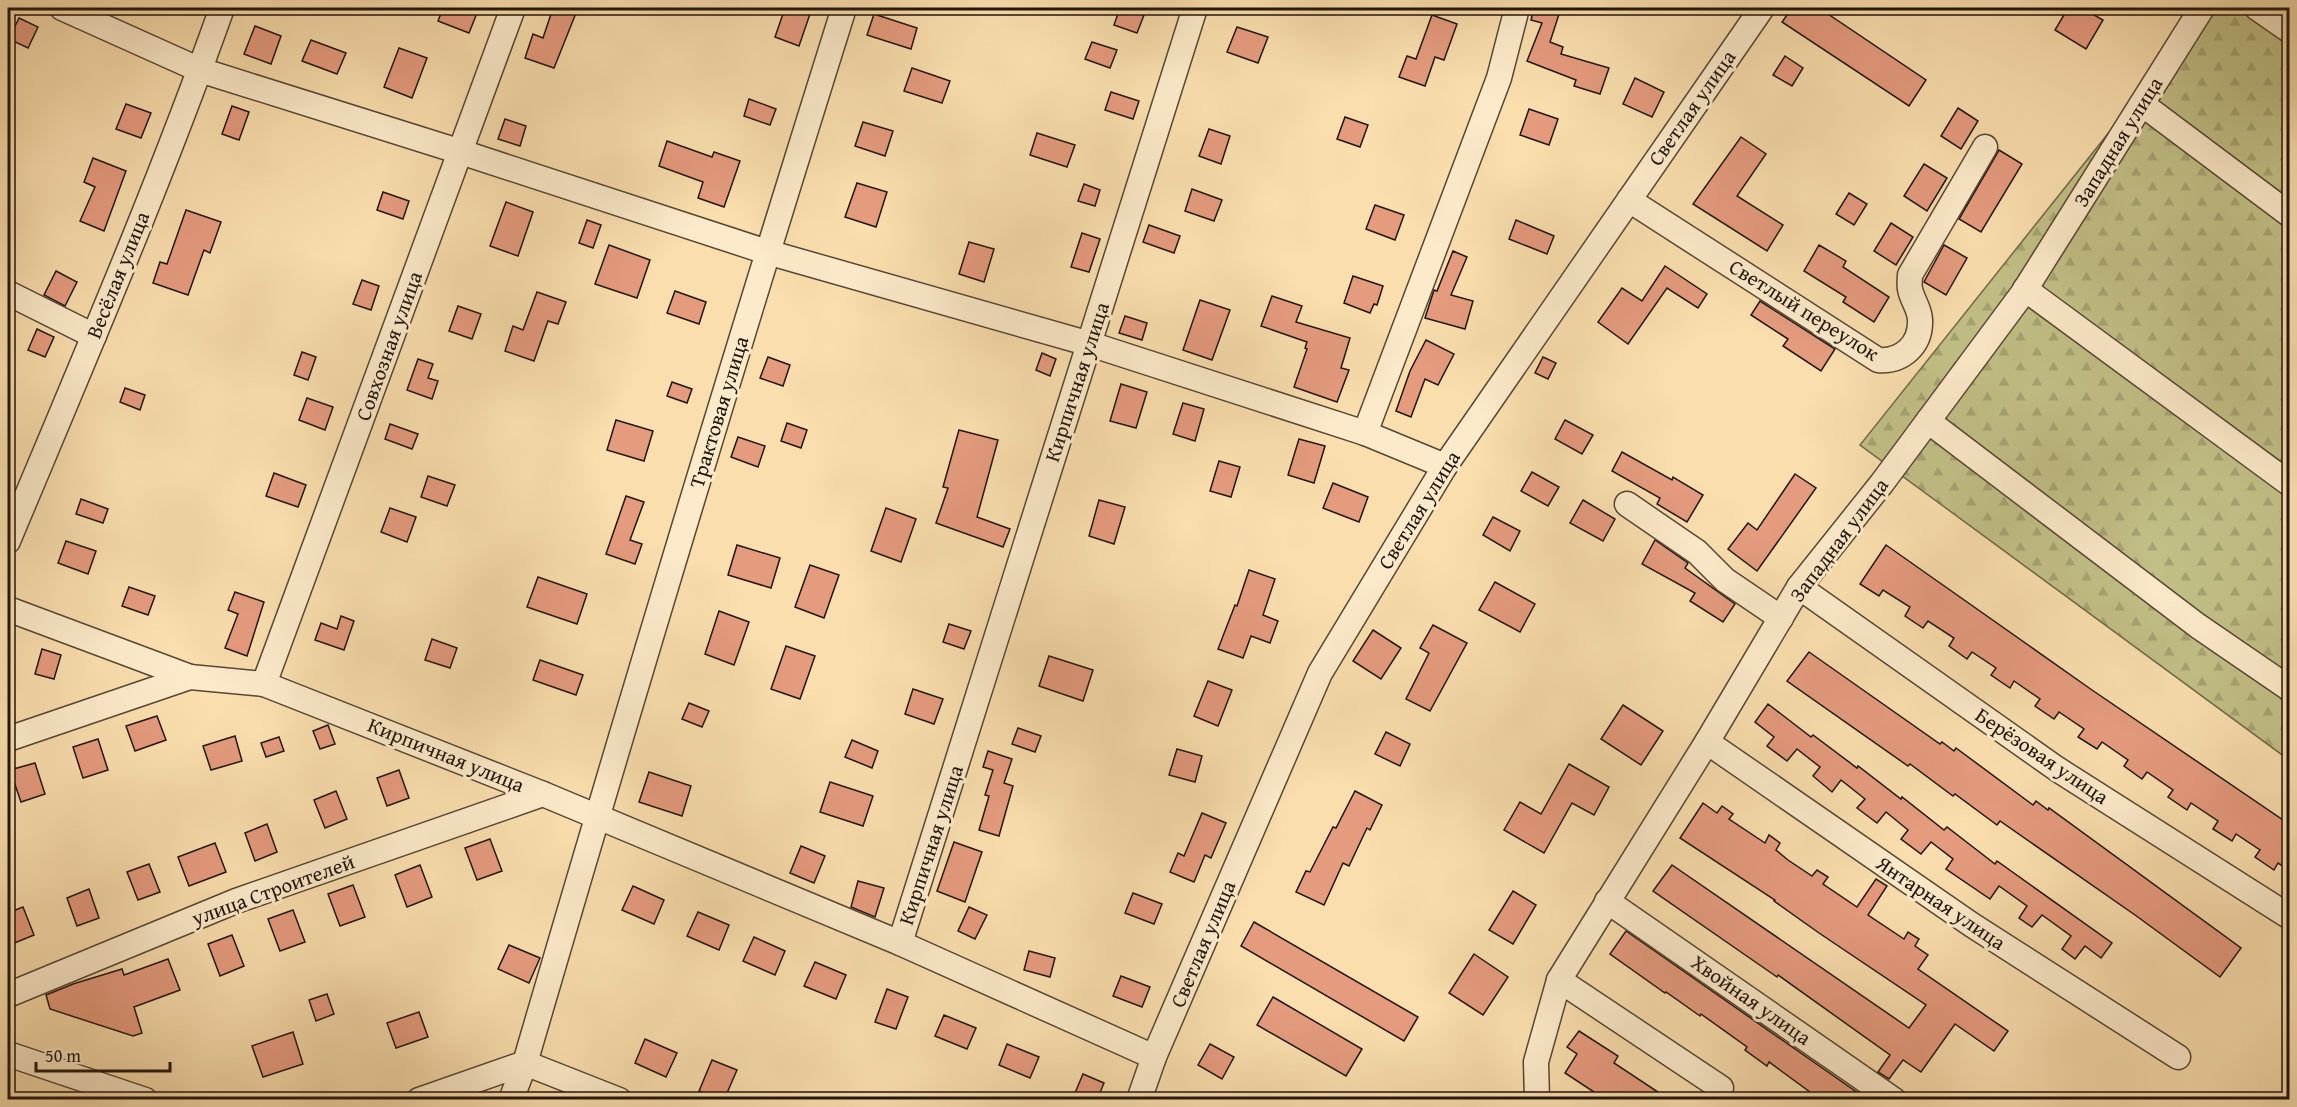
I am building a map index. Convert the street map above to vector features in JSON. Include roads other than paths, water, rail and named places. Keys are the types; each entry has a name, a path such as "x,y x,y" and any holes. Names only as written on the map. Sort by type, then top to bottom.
{"street":[{"path":"62,8 200,70 767,252 1090,344 1365,433 1445,466"},
{"name":"Весёлая улица","path":"8,541 94,336 200,70 222,8"},
{"name":"Совхозная улица","path":"264,684 513,8"},
{"name":"Трактовая улица","path":"597,817 767,252 844,8"},
{"name":"Кирпичная улица","path":"8,609 190,677 264,684 543,794 900,943 1195,8"},
{"path":"1365,433 1499,78 1517,8"},
{"name":"Светлая улица","path":"1139,1100 1155,1057 1320,674 1445,466 1762,8"},
{"name":"Западная улица","path":"1537,1100 1536,1062 1559,980 1607,901 1707,742 1799,587 1882,483 2025,289 2202,8"},
{"path":"2258,8 2289,31"},
{"path":"2142,104 2289,215"},
{"name":"Светлый переулок","path":"1629,200 1878,360 1891,361 1906,354 1914,342 1921,322 1918,306 1910,290 1910,275 1985,147"},
{"path":"2025,289 2289,484"},
{"path":"8,293 94,336"},
{"path":"1928,421 2199,626 2289,689"},
{"path":"1627,504 1697,552 1725,580 1780,618"},
{"name":"Берёзовая улица","path":"1799,587 2057,769 2289,917"},
{"path":"8,739 190,677"},
{"name":"Янтарная улица","path":"1707,742 1972,925 2178,1057"},
{"name":"улица Строителей","path":"8,995 236,901 543,794"},
{"path":"511,1100 525,1063 597,817"},
{"name":"Хвойная улица","path":"1607,901 1894,1100"},
{"path":"900,943 1155,1057"},
{"path":"1559,980 1718,1094"},
{"path":"8,1054 144,1100"},
{"path":"419,1100 525,1063 619,1100"}]}
